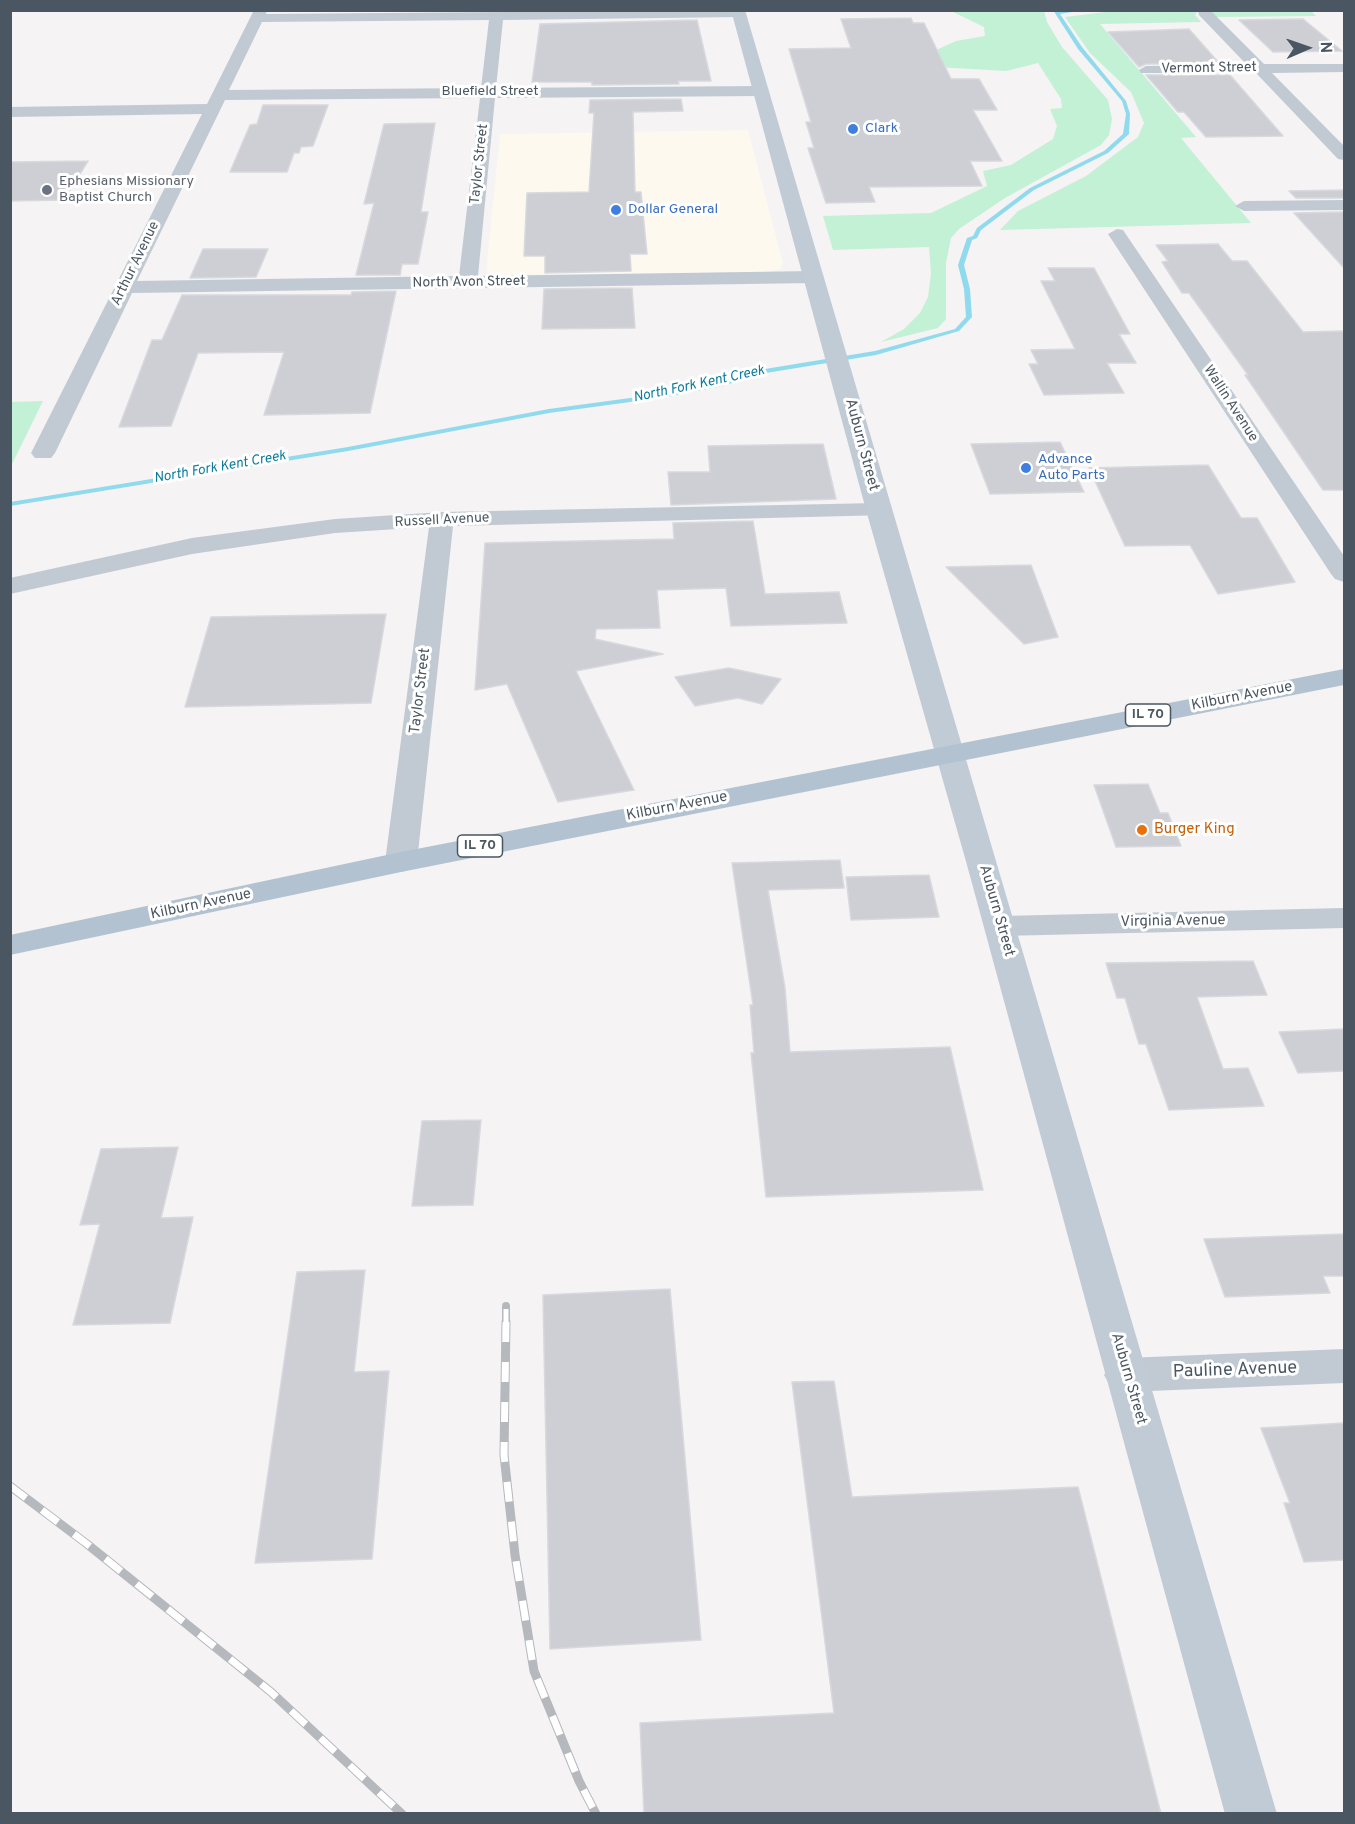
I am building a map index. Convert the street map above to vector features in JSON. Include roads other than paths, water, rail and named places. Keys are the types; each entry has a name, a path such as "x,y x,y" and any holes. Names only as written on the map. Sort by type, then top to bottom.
{"main road":[{"name":"Auburn Street","path":"739,12 878,510 951,753 1251,1814"},
{"name":"Kilburn Avenue","path":"10,945 401,862 1344,677"}],"street":[{"path":"260,14 739,12"},
{"path":"1204,12 1257,69 1344,155"},
{"name":"Taylor Street","path":"468,283 497,13"},
{"name":"Arthur Avenue","path":"43,453 260,14"},
{"name":"Vermont Street","path":"1146,70 1344,68"},
{"name":"Bluefield Street","path":"10,112 487,92 761,91"},
{"path":"1244,206 1344,205"},
{"name":"Wallin Avenue","path":"1117,234 1344,574"},
{"name":"North Avon Street","path":"125,287 814,277"},
{"name":"Russell Avenue","path":"10,585 192,546 335,526 442,519 878,510"},
{"name":"Taylor Street","path":"401,862 442,519"},
{"name":"Virginia Avenue","path":"1000,926 1344,918"},
{"name":"Pauline Avenue","path":"1126,1375 1344,1366"}],"waterway":[{"path":"1057,13 1082,10"},
{"name":"North Fork Kent Creek","path":"10,504 348,449 549,411 667,395 722,384 765,371 876,353 957,330 969,317 967,289 961,265 969,239 975,237 979,229 1032,189 1106,152 1126,134 1128,114 1124,101 1080,48 1057,13"}],"railway":[{"path":"506,1306 506,1322"},
{"path":"506,1322 504,1455 515,1555 534,1671 579,1781 596,1814"},
{"path":"10,1486 87,1544 271,1692 402,1814"}],"place":[{"name":"Clark","path":"853,129"},
{"name":"Ephesians Missionary Baptist Church","path":"47,190"},
{"name":"Dollar General","path":"616,210"},
{"name":"Advance Auto Parts","path":"1026,468"},
{"name":"Burger King","path":"1142,830"}]}
